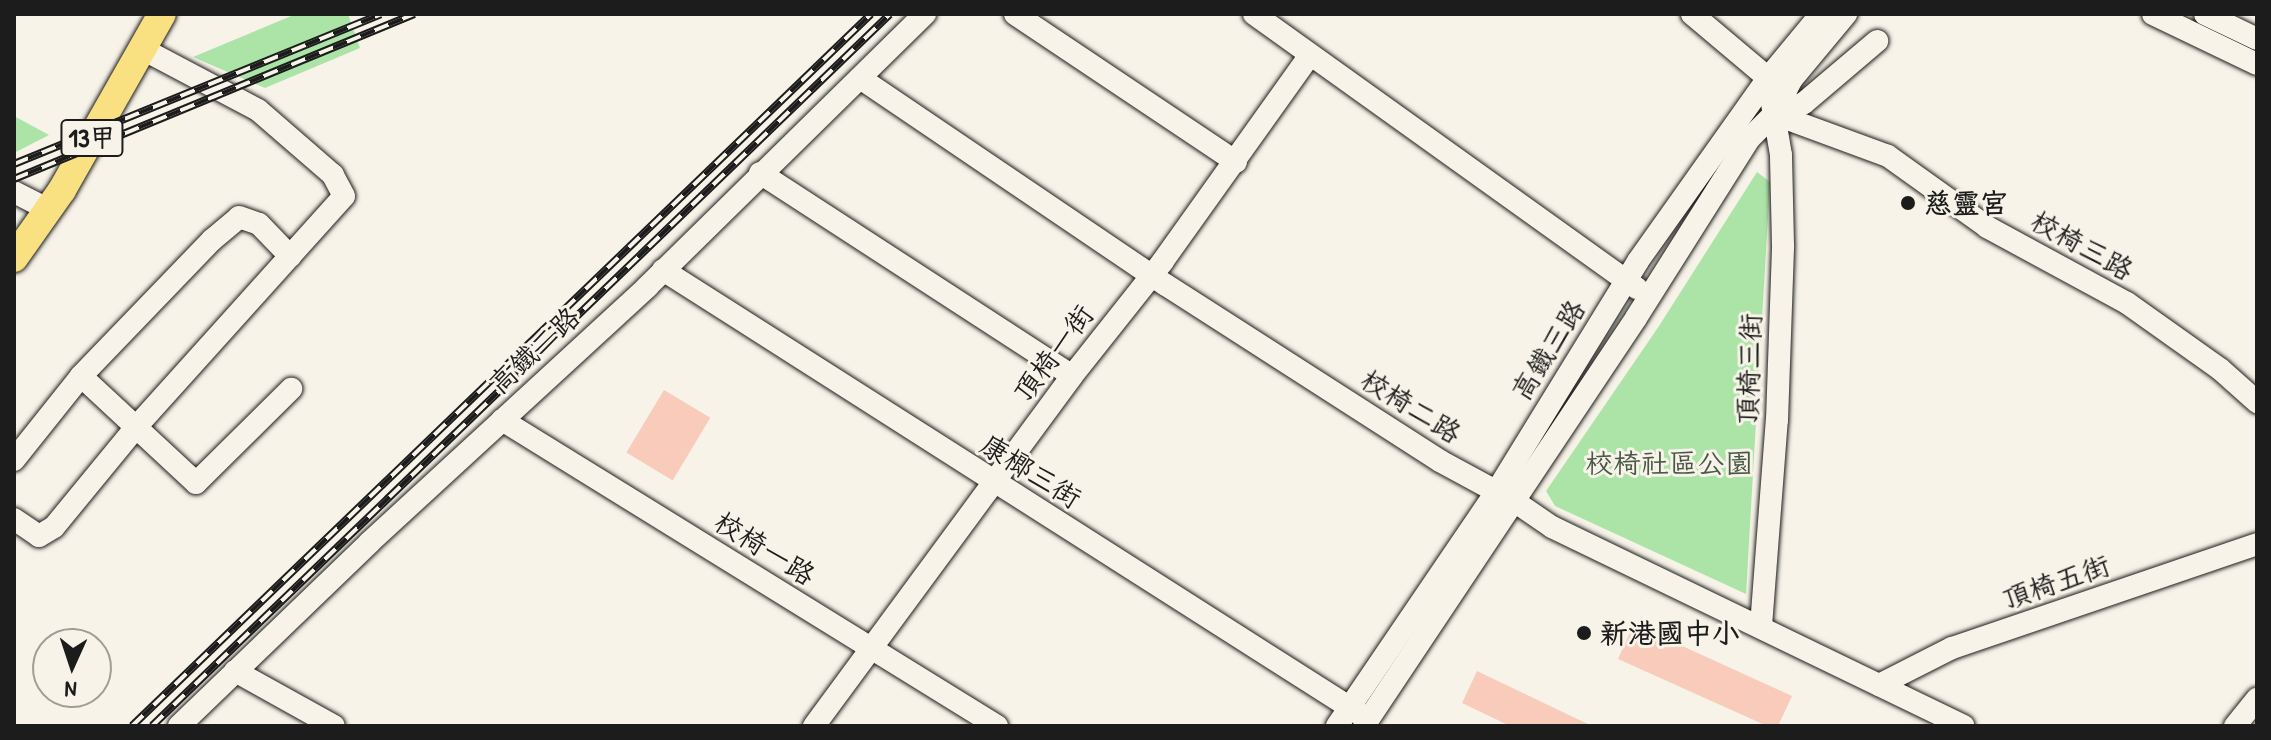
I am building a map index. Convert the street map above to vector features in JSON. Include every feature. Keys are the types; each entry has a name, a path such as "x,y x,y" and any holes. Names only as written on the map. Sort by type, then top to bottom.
{"main road":[{"name":"13甲","path":"14,258 48,209 162,14"}],"street":[{"name":"高鐵二路","path":"179,726 663,270 925,14"},
{"path":"1015,14 1236,162"},
{"path":"1254,14 1649,297"},
{"path":"1692,14 1768,78 1774,114 1804,103 1877,41"},
{"name":"高鐵三路","path":"1366,723 1505,496 1627,280 1768,78 1821,14"},
{"name":"高鐵三路","path":"1343,716 1649,297 1750,138 1774,114 1792,79 1846,14"},
{"path":"2153,14 2257,64"},
{"path":"2205,14 2257,39"},
{"path":"14,519 39,536 54,527 137,426 344,196 333,175 258,110 143,49"},
{"name":"頂椅一街","path":"814,726 1072,376 1236,162 1310,55"},
{"name":"校椅二路","path":"860,78 1151,275 1440,461 1505,496 1552,527 1963,726"},
{"name":"校椅三路","path":"1774,114 1888,156 1987,227 2127,303 2220,369 2257,402"},
{"name":"頂椅三街","path":"1761,626 1777,420 1782,261 1781,155 1774,114"},
{"path":"760,173 1072,376"},
{"path":"14,192 48,209"},
{"path":"14,460 81,376 212,240 239,217 259,224 290,256"},
{"name":"康榔三街","path":"663,270 993,483 1343,716 1366,723"},
{"path":"81,376 196,483 291,389"},
{"name":"校椅一路","path":"502,420 997,726"},
{"name":"頂椅五街","path":"1879,685 1952,648 2257,544"},
{"path":"235,671 334,726"},
{"path":"2235,726 2257,699"}],"green space":[{"path":"296,14 348,14 360,48 265,88 193,57"},
{"path":"14,116 49,135 14,153"},
{"name":"校椅社區公園","path":"1757,172 1770,182 1746,594 1555,506 1546,491 1659,326"}],"building":[{"path":"664,390 710,418 673,480 626,453"},
{"path":"1634,624 1792,696 1778,726 1767,726 1618,659"},
{"path":"1477,671 1592,726 1510,726 1462,703"}],"railway":[{"path":"14,164 381,14"},
{"path":"14,179 414,14"},
{"path":"132,726 871,14"},
{"path":"152,726 890,14"}],"place":[{"name":"慈靈宮","path":"1908,203"},
{"name":"新港國中小","path":"1584,633"}]}
